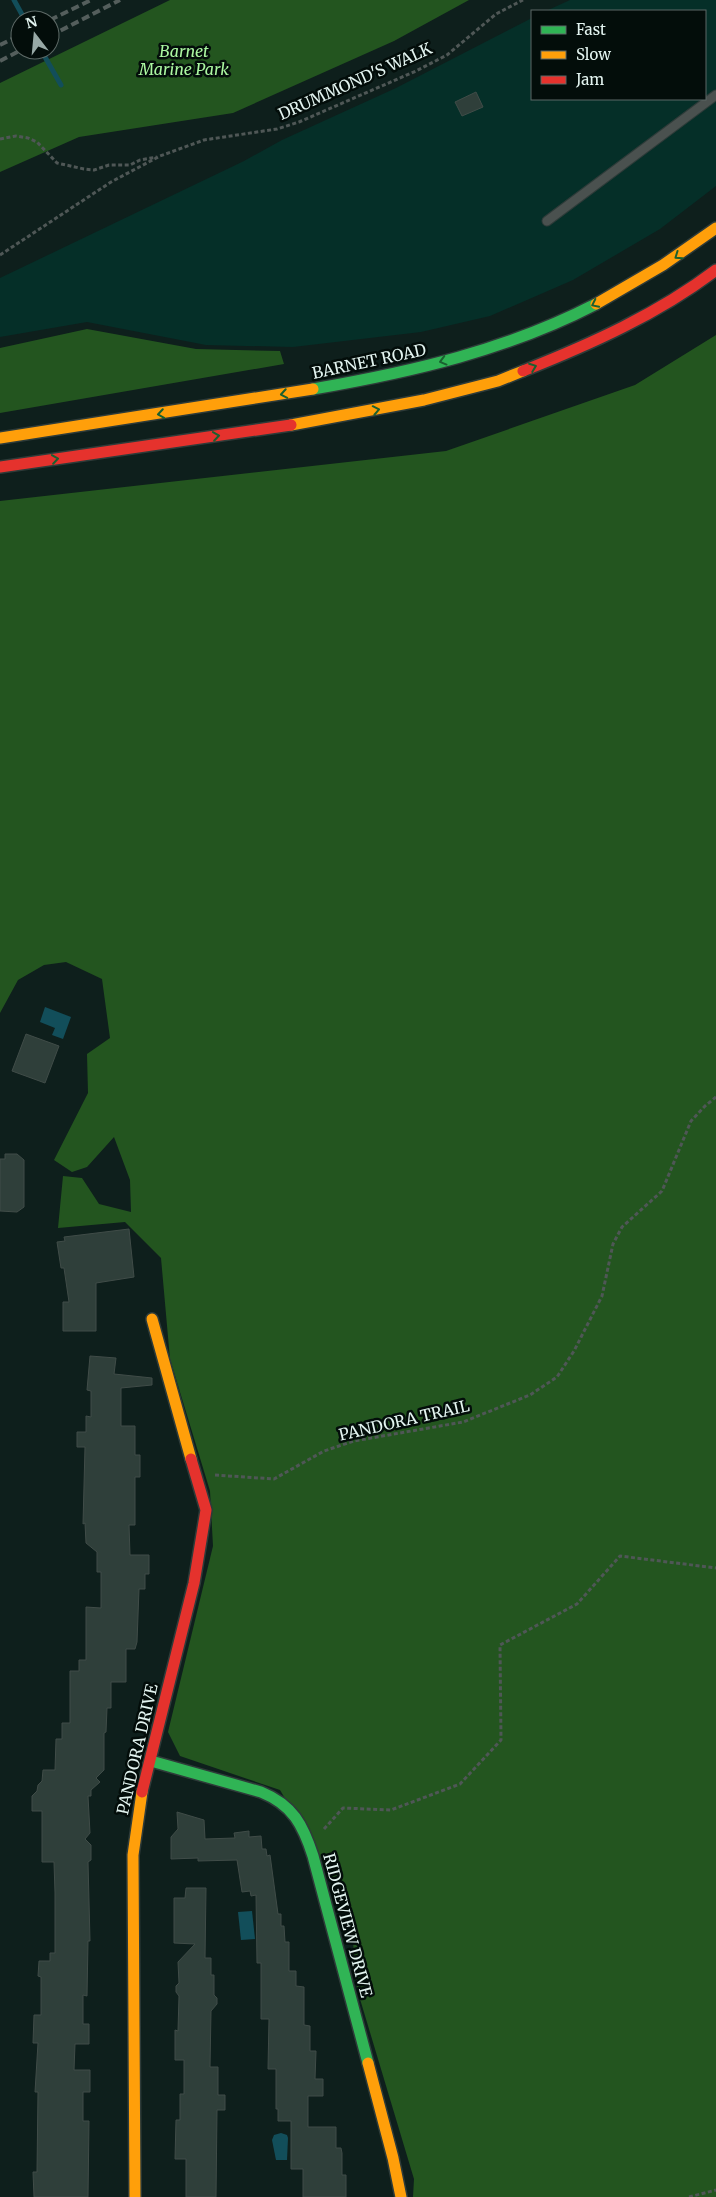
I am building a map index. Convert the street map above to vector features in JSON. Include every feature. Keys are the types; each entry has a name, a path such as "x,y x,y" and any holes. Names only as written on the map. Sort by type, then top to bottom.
{"main road":[{"name":"BARNET ROAD","path":"0,438 310,390 416,368 490,349 552,325 616,295 677,258 716,228"},
{"path":"3,467 313,422 424,400 498,381 562,356 634,322 716,270"},
{"name":"PANDORA DRIVE","path":"135,2197 133,1855 140,1798 151,1761 194,1583 206,1510 152,1319"},
{"name":"RIDGEVIEW DRIVE","path":"151,1761 255,1789 284,1802 299,1821 310,1845 393,2158 401,2197"}],"lane":[{"path":"548,221 716,95"}],"path":[{"name":"DRUMMOND'S WALK","path":"0,255 111,182 160,156 204,140 277,129 299,122 416,71 447,55 496,14 523,0"},
{"path":"0,139 16,136 28,138 37,142 57,163 84,169 94,170 109,165 130,165 140,160 160,156"},
{"name":"PANDORA TRAIL","path":"195,1474 274,1479 324,1452 354,1441 463,1422 530,1395 557,1377 574,1351 602,1296 613,1244 622,1227 662,1191 691,1121 716,1097"},
{"path":"310,1845 344,1808 391,1810 460,1784 501,1740 500,1645 577,1604 620,1556 716,1568"},
{"path":"689,2197 716,2190"}],"shaded area":[{"path":"570,0 716,0 716,186 660,229 573,280 490,316 421,332 293,347 206,345 87,322 0,337 0,278 244,161 282,140 396,88 531,19 531,100 706,100 706,10 548,10"}],"green space":[{"name":"Barnet Marine Park","path":"170,0 469,0 394,41 233,113 79,137 0,172 0,83 47,60 60,60 60,54"},
{"path":"87,329 196,349 280,351 284,364 0,413 0,348"},
{"path":"716,335 716,2197 413,2197 414,2179 357,1989 350,1907 280,1790 180,1756 168,1732 213,1546 210,1491 170,1359 161,1258 125,1222 58,1228 63,1176 82,1178 99,1204 131,1212 130,1180 114,1137 87,1167 72,1172 54,1160 88,1093 87,1054 110,1038 102,979 66,962 44,965 18,980 0,1013 0,501 446,451 635,385"}],"water":[{"path":"45,1007 71,1017 63,1039 52,1035 55,1028 40,1022"},
{"path":"252,1911 255,1939 241,1940 238,1912"},
{"path":"281,2133 287,2135 288,2138 287,2160 276,2160 272,2140 274,2135"}],"building":[{"path":"476,92 483,107 462,116 455,102"},
{"path":"26,1034 59,1046 45,1083 12,1071"},
{"path":"5,1154 17,1154 24,1160 24,1207 17,1212 0,1211 0,1159 5,1159"},
{"path":"129,1229 134,1277 96,1283 96,1331 63,1331 63,1302 69,1302 64,1268 61,1268 57,1242 65,1241 64,1237"},
{"path":"90,1356 116,1358 114,1374 152,1378 152,1385 121,1388 121,1426 135,1426 135,1455 140,1455 140,1477 135,1477 135,1525 129,1525 130,1555 149,1555 149,1574 145,1574 145,1589 139,1589 137,1642 135,1649 126,1649 126,1682 111,1682 111,1708 107,1708 106,1732 104,1733 104,1770 96,1778 100,1782 91,1790 91,1796 88,1796 90,1833 85,1839 91,1845 91,1860 88,1862 90,1941 88,1941 87,1996 83,1995 83,2024 89,2024 89,2044 75,2044 74,2070 90,2070 90,2092 83,2092 83,2121 89,2121 88,2197 34,2197 33,2172 37,2172 38,2092 35,2092 38,2043 33,2043 34,2015 41,2015 41,1977 38,1976 39,1961 50,1961 50,1953 55,1953 55,1893 54,1862 42,1862 42,1811 32,1811 32,1796 42,1781 43,1770 55,1770 56,1739 62,1739 62,1723 70,1723 70,1671 79,1671 79,1660 86,1660 86,1607 101,1608 101,1572 97,1572 97,1552 86,1543 85,1523 83,1524 85,1447 77,1447 77,1432 86,1432 86,1416 91,1417 91,1391 87,1390"},
{"path":"177,1812 204,1820 205,1839 235,1838 234,1833 249,1831 249,1837 261,1836 262,1849 266,1849 267,1856 270,1855 278,1914 281,1914 281,1926 284,1926 285,1942 289,1942 289,1971 296,1971 296,1986 304,1987 304,2025 310,2026 310,2051 316,2051 315,2079 323,2079 323,2096 308,2096 308,2127 336,2127 336,2148 341,2148 342,2175 346,2175 346,2197 303,2197 303,2169 291,2169 291,2121 278,2121 278,2109 276,2109 276,2069 268,2069 269,2019 261,2019 261,1963 257,1963 256,1895 251,1896 250,1891 242,1892 237,1860 198,1861 198,1858 171,1859 171,1837 178,1829"},
{"path":"186,1888 206,1888 205,1958 211,1958 211,1975 214,1975 214,1995 217,1998 217,2004 211,2011 210,2067 218,2067 218,2095 225,2095 225,2110 217,2110 216,2197 186,2197 186,2159 175,2159 176,2120 180,2120 180,2094 184,2094 184,2060 175,2060 175,2030 178,2031 179,1996 176,1992 176,1986 179,1983 178,1962 195,1944 174,1943 174,1898 185,1898"}],"waterway":[{"path":"14,0 20,10"},
{"path":"47,60 61,85"}],"railway":[{"path":"60,15 91,0"},
{"path":"60,31 120,0"},
{"path":"0,45 10,40"},
{"path":"0,61 10,56"}],"traffic: fast":[{"path":"313,389 423,367 493,347 562,320 596,304"},
{"path":"151,1761 261,1792 281,1803 295,1817 301,1826 313,1856 368,2063"}],"traffic: slow":[{"path":"596,304 663,265 716,228"},
{"path":"291,425 424,400 498,381 523,371"},
{"path":"0,438 313,389"},
{"path":"152,1319 191,1459"},
{"path":"135,2197 133,1855 142,1792"},
{"path":"368,2063 393,2158 401,2197"}],"traffic: jam":[{"path":"523,371 623,327 671,301 716,270"},
{"path":"0,467 291,425"},
{"path":"142,1792 194,1583 206,1510 191,1459"}]}
